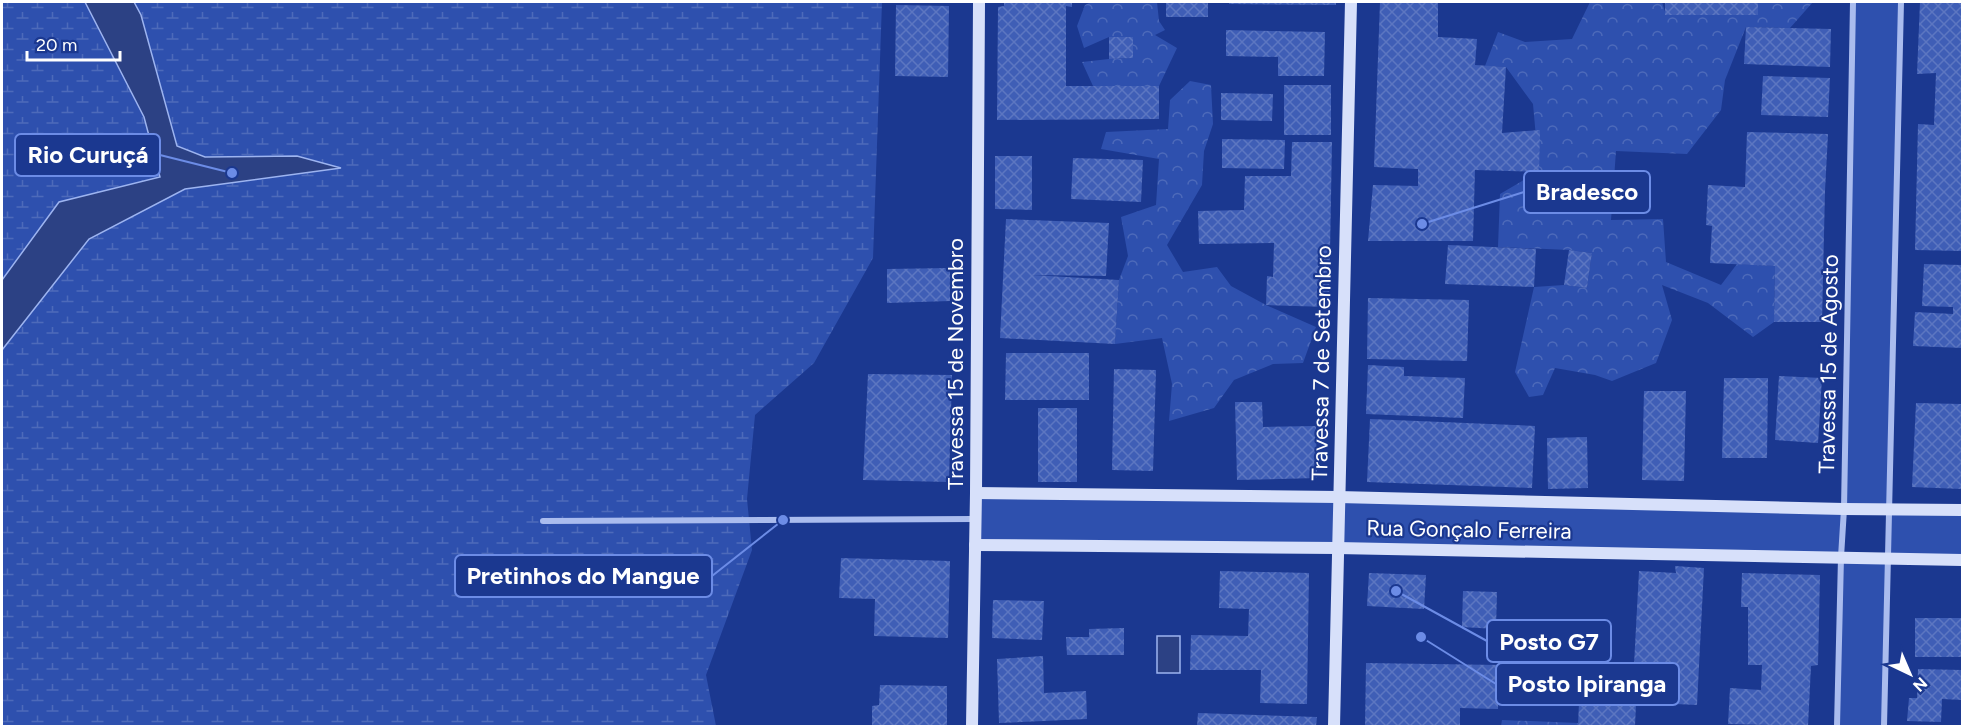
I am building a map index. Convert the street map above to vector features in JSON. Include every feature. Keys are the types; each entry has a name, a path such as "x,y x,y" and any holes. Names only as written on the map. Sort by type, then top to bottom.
{"street":[{"name":"Travessa 15 de Novembro","path":"972,726 979,2"},
{"name":"Travessa 7 de Setembro","path":"1334,726 1351,2"},
{"name":"Travessa 15 de Agosto","path":"1837,726 1844,508 1852,2"},
{"path":"1884,726 1902,2"},
{"name":"Rua Gonçalo Ferreira","path":"976,493 1338,497 1962,510"},
{"path":"543,521 975,519"},
{"name":"Rua Gonçalo Ferreira","path":"975,545 1337,548 1962,560"}],"green space":[{"path":"2,2 85,2 144,117 160,178 59,202 2,280"},
{"path":"134,2 882,2 873,258 814,363 755,415 747,499 752,550 706,675 716,726 2,726 2,350 89,239 185,189 339,168 297,156 205,157 176,146 141,15"},
{"path":"1091,2 1157,2 1159,21 1165,30 1155,35 1177,48 1159,86 1093,86 1082,62 1133,58 1133,37 1109,37 1084,48 1077,26 1085,5"},
{"path":"1590,2 1662,2 1666,15 1758,15 1758,2 1813,2 1790,28 1746,27 1725,80 1721,110 1687,154 1616,151 1611,220 1663,219 1666,262 1721,285 1737,264 1775,266 1774,322 1753,337 1708,303 1662,285 1672,320 1656,363 1612,381 1595,375 1555,368 1543,395 1529,397 1515,372 1534,287 1564,285 1587,288 1592,253 1498,247 1500,194 1539,171 1533,104 1506,67 1485,66 1498,32 1525,42 1572,39"},
{"path":"1853,2 1901,2 1890,508 1962,510 1962,560 1889,558 1884,726 1837,726 1841,558 975,545 976,493 1844,508","holes":["1844,509 1890,509 1889,558 1841,557"]},
{"path":"1190,81 1211,85 1213,124 1204,151 1202,185 1167,245 1183,272 1217,267 1231,286 1266,305 1316,327 1303,363 1273,364 1234,380 1214,408 1169,421 1172,384 1162,338 1115,344 1119,280 1128,256 1121,217 1156,205 1159,159 1101,149 1106,132 1168,129 1170,100"},
{"path":"1502,720 1578,723 1578,726 1501,726"}],"shaded area":[{"path":"85,2 134,2 141,15 177,146 205,157 297,156 341,168 185,189 89,239 2,350 2,280 59,202 160,177 144,117"},
{"path":"1157,636 1180,636 1180,673 1157,673"}],"building":[{"path":"1004,2 1072,2 1072,7 1066,6 1066,86 1159,86 1159,119 997,120 998,7 1004,6"},
{"path":"1166,2 1208,2 1208,17 1166,17"},
{"path":"1229,2 1336,2 1336,5 1229,4"},
{"path":"1380,2 1438,2 1438,37 1477,39 1475,65 1506,67 1502,133 1540,130 1539,172 1475,170 1473,241 1368,241 1373,185 1418,186 1418,169 1374,167"},
{"path":"1665,2 1758,2 1758,15 1665,15"},
{"path":"1920,2 1962,2 1962,251 1915,250 1918,124 1934,125 1936,73 1917,74"},
{"path":"896,5 949,6 948,77 895,76"},
{"path":"1746,27 1831,29 1830,67 1744,64"},
{"path":"1226,30 1325,32 1324,76 1278,76 1278,57 1226,56"},
{"path":"1109,37 1133,37 1133,58 1109,59"},
{"path":"1763,76 1830,78 1828,117 1761,115"},
{"path":"1284,85 1331,85 1331,135 1284,135"},
{"path":"1221,93 1273,94 1272,121 1221,120"},
{"path":"1747,132 1828,134 1822,322 1774,322 1775,266 1710,263 1712,226 1706,225 1708,185 1745,187"},
{"path":"1222,139 1285,140 1284,169 1222,168"},
{"path":"1292,142 1332,142 1329,307 1266,305 1267,276 1273,277 1274,243 1199,244 1198,211 1244,210 1245,176 1291,176"},
{"path":"995,156 1032,156 1032,210 995,209"},
{"path":"1073,158 1143,160 1141,202 1071,199"},
{"path":"1006,219 1109,223 1106,276 1031,275 1119,280 1115,344 1000,338"},
{"path":"1448,245 1536,249 1534,287 1445,284"},
{"path":"1569,250 1592,253 1587,288 1564,285"},
{"path":"1924,264 1962,265 1962,348 1913,346 1915,312 1953,314 1953,307 1922,306"},
{"path":"950,268 950,301 887,303 887,269"},
{"path":"1368,298 1469,300 1467,361 1367,359"},
{"path":"1006,353 1089,353 1089,400 1005,400"},
{"path":"1368,365 1404,367 1404,376 1465,378 1463,418 1366,414"},
{"path":"1114,369 1156,370 1153,471 1112,470"},
{"path":"868,374 952,375 949,482 863,480"},
{"path":"1779,376 1822,378 1818,443 1775,440"},
{"path":"1724,378 1768,378 1767,458 1722,458"},
{"path":"1644,391 1686,391 1684,481 1642,480"},
{"path":"1235,402 1262,402 1263,427 1316,426 1317,478 1237,480"},
{"path":"1916,403 1962,404 1962,489 1912,487"},
{"path":"1038,408 1077,408 1077,482 1038,482"},
{"path":"1370,419 1535,426 1532,488 1367,482"},
{"path":"1587,437 1588,488 1548,489 1547,438"},
{"path":"841,558 950,561 948,638 874,636 875,599 839,598"},
{"path":"1675,566 1704,568 1697,705 1632,702 1639,571 1676,573"},
{"path":"1220,571 1309,573 1307,704 1260,703 1261,670 1190,670 1191,635 1248,636 1249,609 1219,608"},
{"path":"1369,573 1426,575 1424,609 1367,606"},
{"path":"1742,573 1820,575 1818,665 1811,666 1808,726 1728,724 1730,688 1761,690 1762,665 1748,665 1748,607 1741,607"},
{"path":"1463,591 1497,592 1496,629 1462,627"},
{"path":"993,600 1044,601 1042,640 992,638"},
{"path":"1915,618 1962,618 1962,657 1915,657"},
{"path":"1124,628 1124,655 1067,655 1066,637 1089,637 1089,629"},
{"path":"1043,656 1044,693 1086,691 1087,719 999,723 997,659"},
{"path":"1366,663 1499,665 1498,709 1460,708 1460,726 1365,726"},
{"path":"1918,669 1962,670 1962,700 1942,699 1941,722 1907,721 1909,698 1917,698"},
{"path":"880,685 947,686 947,726 872,726 872,706 879,705"},
{"path":"1579,702 1632,702 1636,704 1635,726 1578,726"},
{"path":"1198,713 1317,717 1316,726 1197,726"}],"place":[{"name":"Rio Curuçá","path":"232,173"},
{"name":"Bradesco","path":"1422,224"},
{"name":"Pretinhos do Mangue","path":"783,520"},
{"name":"Posto G7","path":"1396,591"},
{"name":"Posto Ipiranga","path":"1421,637"}]}
